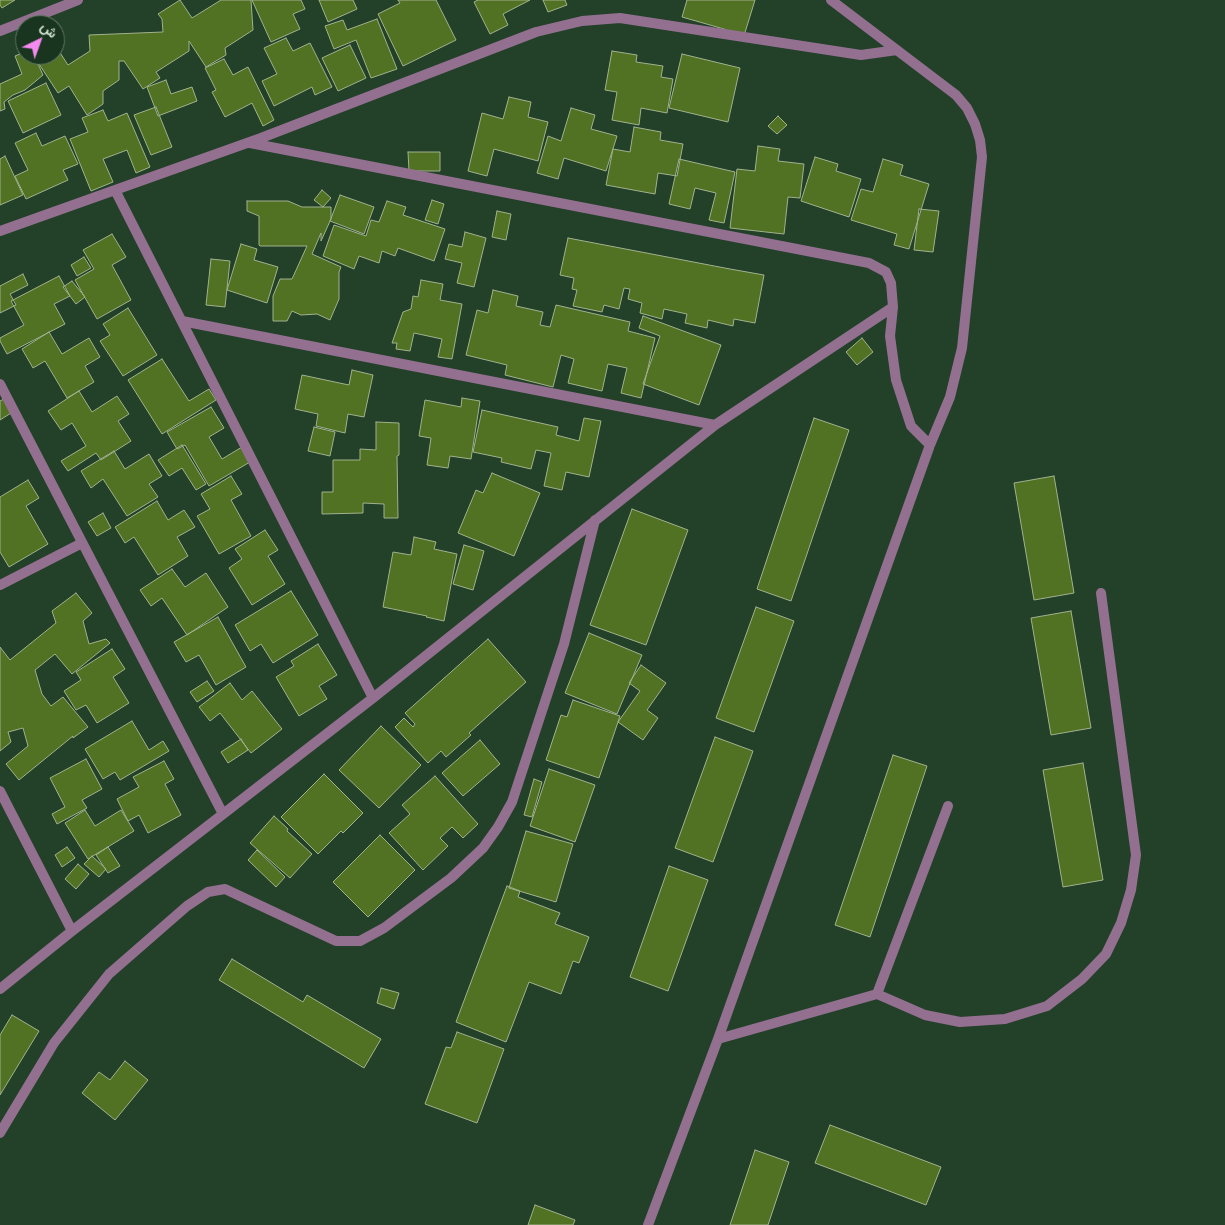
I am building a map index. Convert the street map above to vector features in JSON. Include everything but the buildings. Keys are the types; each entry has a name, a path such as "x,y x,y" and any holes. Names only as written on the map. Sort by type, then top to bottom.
{"street":[{"path":"0,31 78,0"},
{"path":"648,1225 718,1039 930,445 950,397 962,348 982,157 980,140 975,124 967,108 956,95 831,0"},
{"path":"0,231 249,142 536,32 582,21 620,18 860,55 897,50"},
{"path":"249,142 869,263 886,272 890,283 892,307 890,336 896,380 911,426 930,445"},
{"path":"115,190 373,698"},
{"path":"0,989 373,698 715,425 892,307"},
{"path":"182,321 715,425"},
{"path":"0,384 223,814"},
{"path":"0,1133 54,1043 110,974 188,906 208,892 225,889 336,941 360,941 384,928 451,878 483,848 512,802 564,644 595,520"},
{"path":"0,585 82,543"},
{"path":"718,1039 876,994 925,1015 960,1022 1005,1019 1047,1006 1082,979 1106,954 1121,923 1131,890 1136,855 1101,593"},
{"path":"0,791 72,931"},
{"path":"876,994 948,806"}]}
